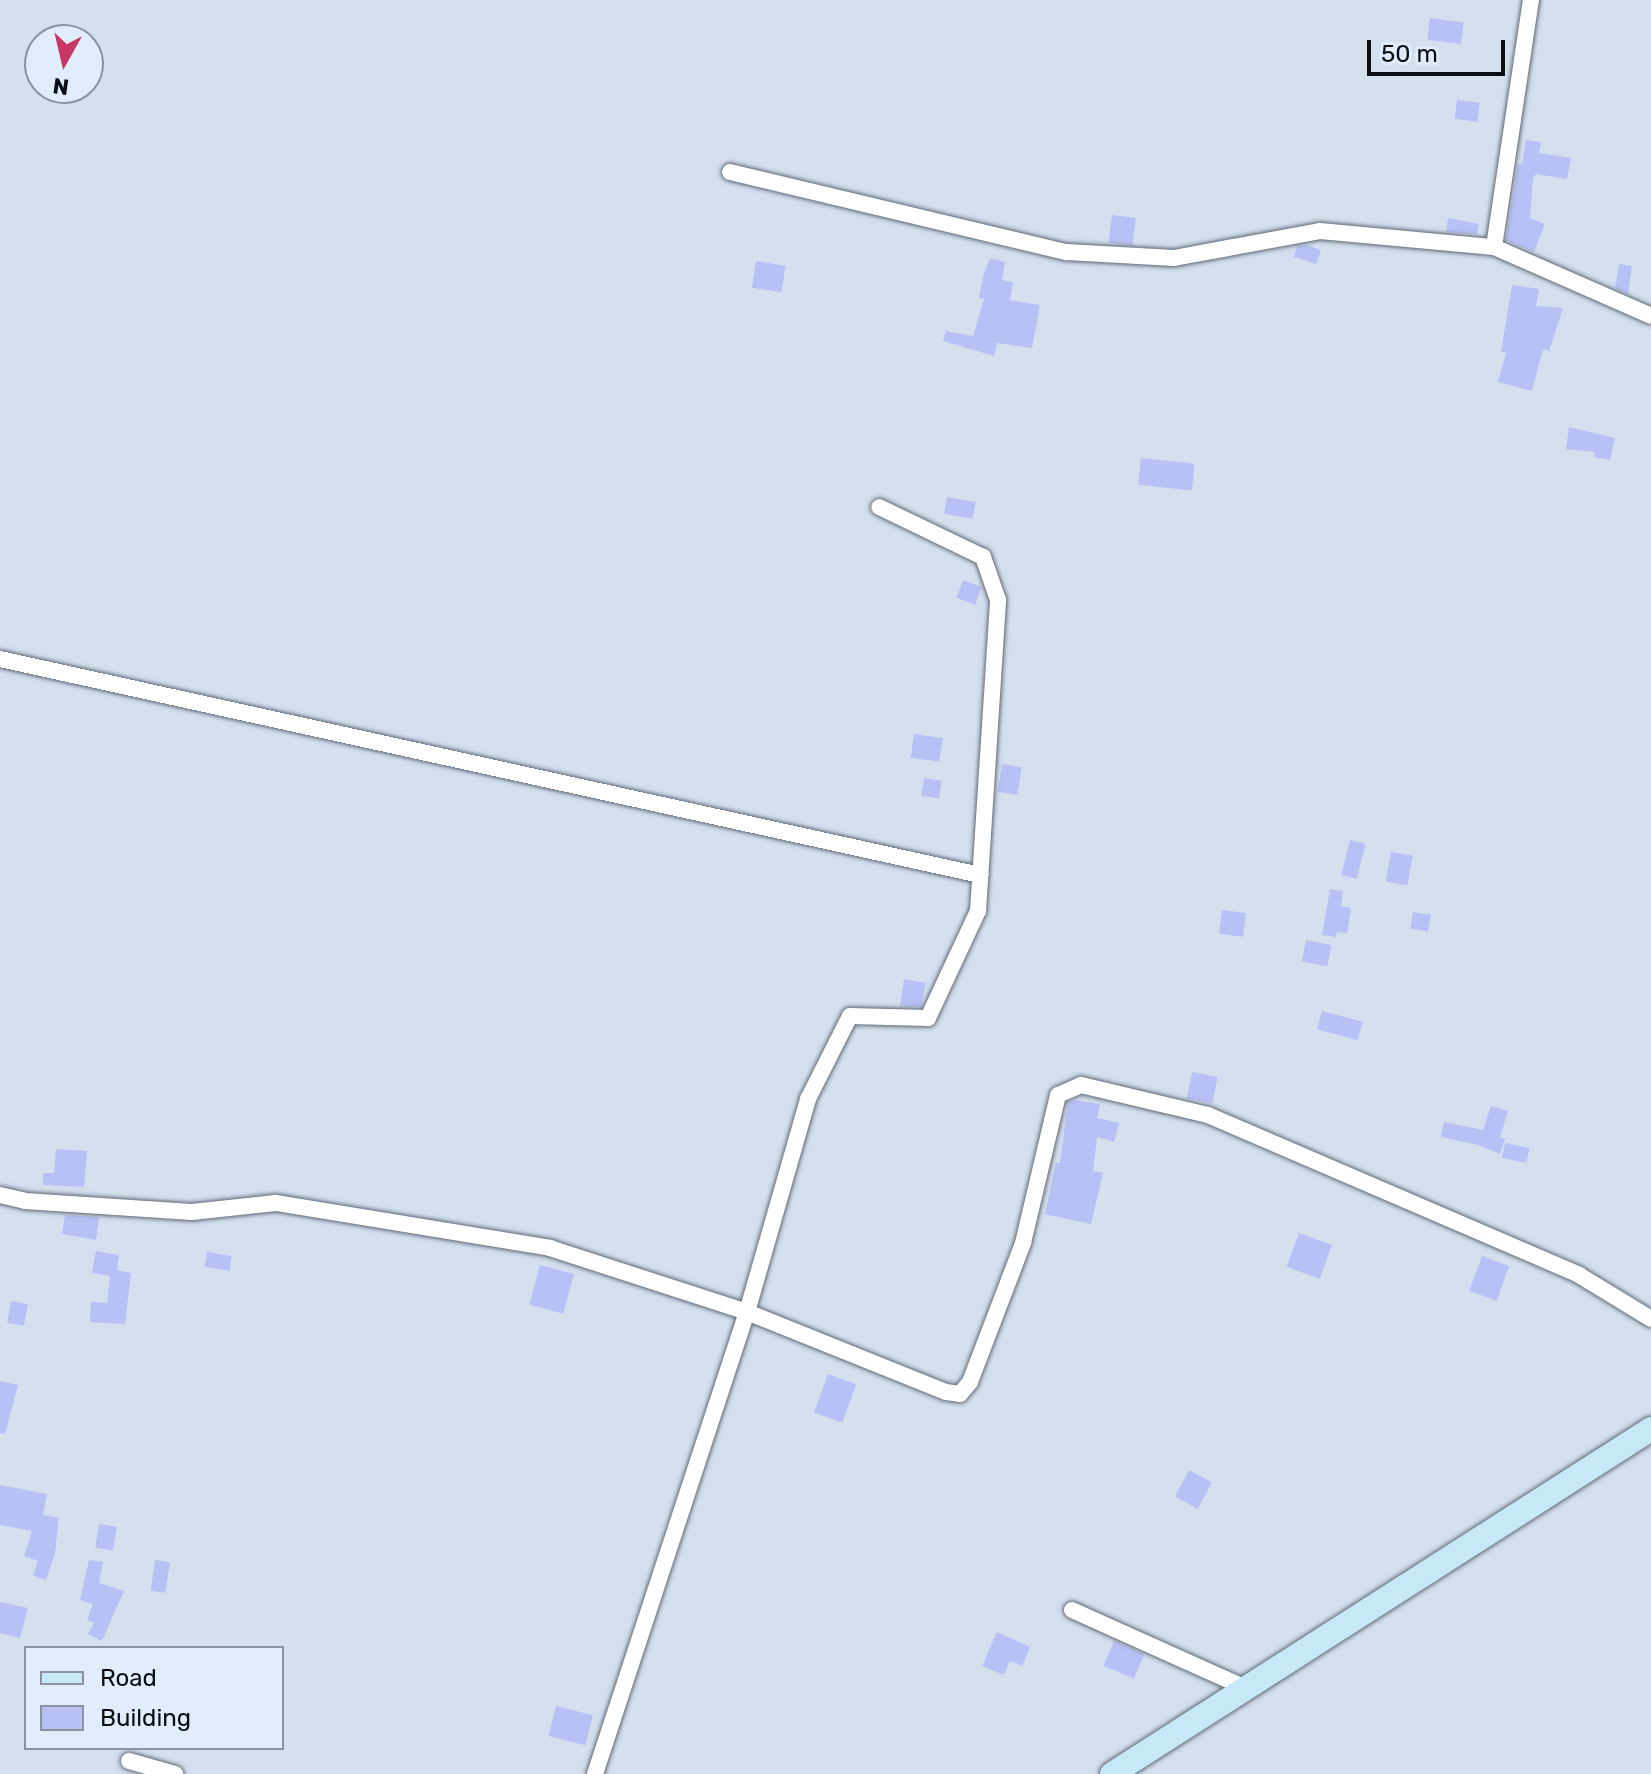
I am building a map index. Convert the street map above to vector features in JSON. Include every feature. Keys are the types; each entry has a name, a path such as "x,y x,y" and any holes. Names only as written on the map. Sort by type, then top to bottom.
{"main road":[{"path":"1112,1774 1243,1687 1469,1548 1651,1429"}],"street":[{"path":"1494,247 1531,0"},
{"path":"730,172 1067,252 1174,258 1320,231 1494,247 1651,316"},
{"path":"595,1774 747,1312 808,1099 850,1016 928,1018 978,911 998,600 983,557 879,507"},
{"path":"0,659 980,875"},
{"path":"0,1195 25,1201 192,1212 276,1203 550,1248 747,1312 946,1392 960,1394 970,1382 1023,1243 1058,1095 1081,1085 1208,1115 1579,1275 1651,1319"},
{"path":"1072,1610 1243,1687"},
{"path":"129,1761 175,1774"}],"building":[{"path":"1430,18 1464,22 1461,44 1427,40"},
{"path":"1457,100 1480,103 1478,122 1455,119"},
{"path":"1526,140 1541,142 1539,153 1571,158 1567,179 1536,174 1533,178 1530,218 1545,224 1534,252 1506,240 1518,164 1522,164"},
{"path":"1112,215 1136,218 1132,246 1109,243"},
{"path":"1448,218 1479,224 1477,234 1446,232"},
{"path":"1306,245 1321,250 1316,264 1294,257 1297,246"},
{"path":"990,258 1005,262 1002,280 1013,282 1010,300 1040,305 1032,348 997,343 994,356 943,341 946,331 973,336 984,299 979,298"},
{"path":"756,261 786,266 781,292 752,288"},
{"path":"1619,264 1632,266 1628,294 1615,288"},
{"path":"1512,285 1539,289 1536,306 1563,308 1549,351 1543,349 1532,391 1498,382 1506,353 1501,352"},
{"path":"1569,427 1615,438 1610,460 1594,457 1595,452 1566,449"},
{"path":"1141,458 1195,464 1192,490 1138,485"},
{"path":"947,497 976,502 973,519 944,514"},
{"path":"963,580 982,587 975,605 957,598"},
{"path":"914,734 943,738 939,762 911,758"},
{"path":"1002,764 1022,767 1017,795 998,792"},
{"path":"924,778 942,781 939,799 921,796"},
{"path":"1350,840 1366,844 1357,879 1341,875"},
{"path":"1391,852 1413,856 1407,885 1386,882"},
{"path":"1330,889 1343,891 1341,906 1351,908 1347,933 1337,932 1336,937 1322,935"},
{"path":"1222,910 1246,913 1243,937 1219,934"},
{"path":"1413,912 1431,915 1428,932 1410,929"},
{"path":"1306,940 1332,945 1327,967 1302,962"},
{"path":"904,979 926,983 921,1007 900,1006"},
{"path":"1322,1011 1363,1022 1358,1040 1317,1029"},
{"path":"1192,1072 1218,1077 1212,1103 1187,1099"},
{"path":"1075,1100 1100,1104 1097,1118 1119,1123 1114,1142 1097,1137 1093,1171 1103,1173 1091,1224 1045,1214 1056,1163 1060,1163 1068,1102"},
{"path":"1491,1106 1508,1111 1500,1137 1505,1139 1500,1154 1478,1145 1441,1137 1444,1122 1483,1130"},
{"path":"1505,1143 1529,1148 1526,1163 1502,1158"},
{"path":"56,1149 87,1151 84,1187 43,1185 43,1173 54,1173"},
{"path":"65,1215 99,1217 96,1240 62,1234"},
{"path":"1299,1233 1332,1245 1320,1279 1287,1267"},
{"path":"96,1251 119,1255 117,1270 131,1273 125,1324 90,1322 91,1302 107,1303 110,1276 92,1273"},
{"path":"207,1252 232,1256 229,1271 205,1267"},
{"path":"1482,1256 1509,1266 1497,1301 1469,1291"},
{"path":"540,1265 574,1274 563,1314 529,1305"},
{"path":"11,1301 28,1304 24,1326 7,1323"},
{"path":"828,1374 856,1384 842,1423 814,1413"},
{"path":"0,1381 18,1385 5,1434 0,1433"},
{"path":"1189,1470 1212,1482 1198,1509 1175,1496"},
{"path":"0,1485 47,1494 43,1515 59,1518 55,1553 46,1580 33,1576 38,1561 24,1556 32,1531 0,1525"},
{"path":"99,1524 117,1527 113,1551 95,1548"},
{"path":"89,1560 103,1562 99,1583 124,1591 102,1641 88,1634 94,1623 87,1620 93,1604 80,1600"},
{"path":"155,1560 170,1562 166,1593 151,1591"},
{"path":"0,1602 28,1608 20,1638 0,1633"},
{"path":"997,1632 1030,1647 1022,1666 1010,1661 1004,1675 982,1666"},
{"path":"1114,1641 1144,1654 1134,1679 1103,1666"},
{"path":"556,1706 593,1715 585,1745 549,1736"}]}
